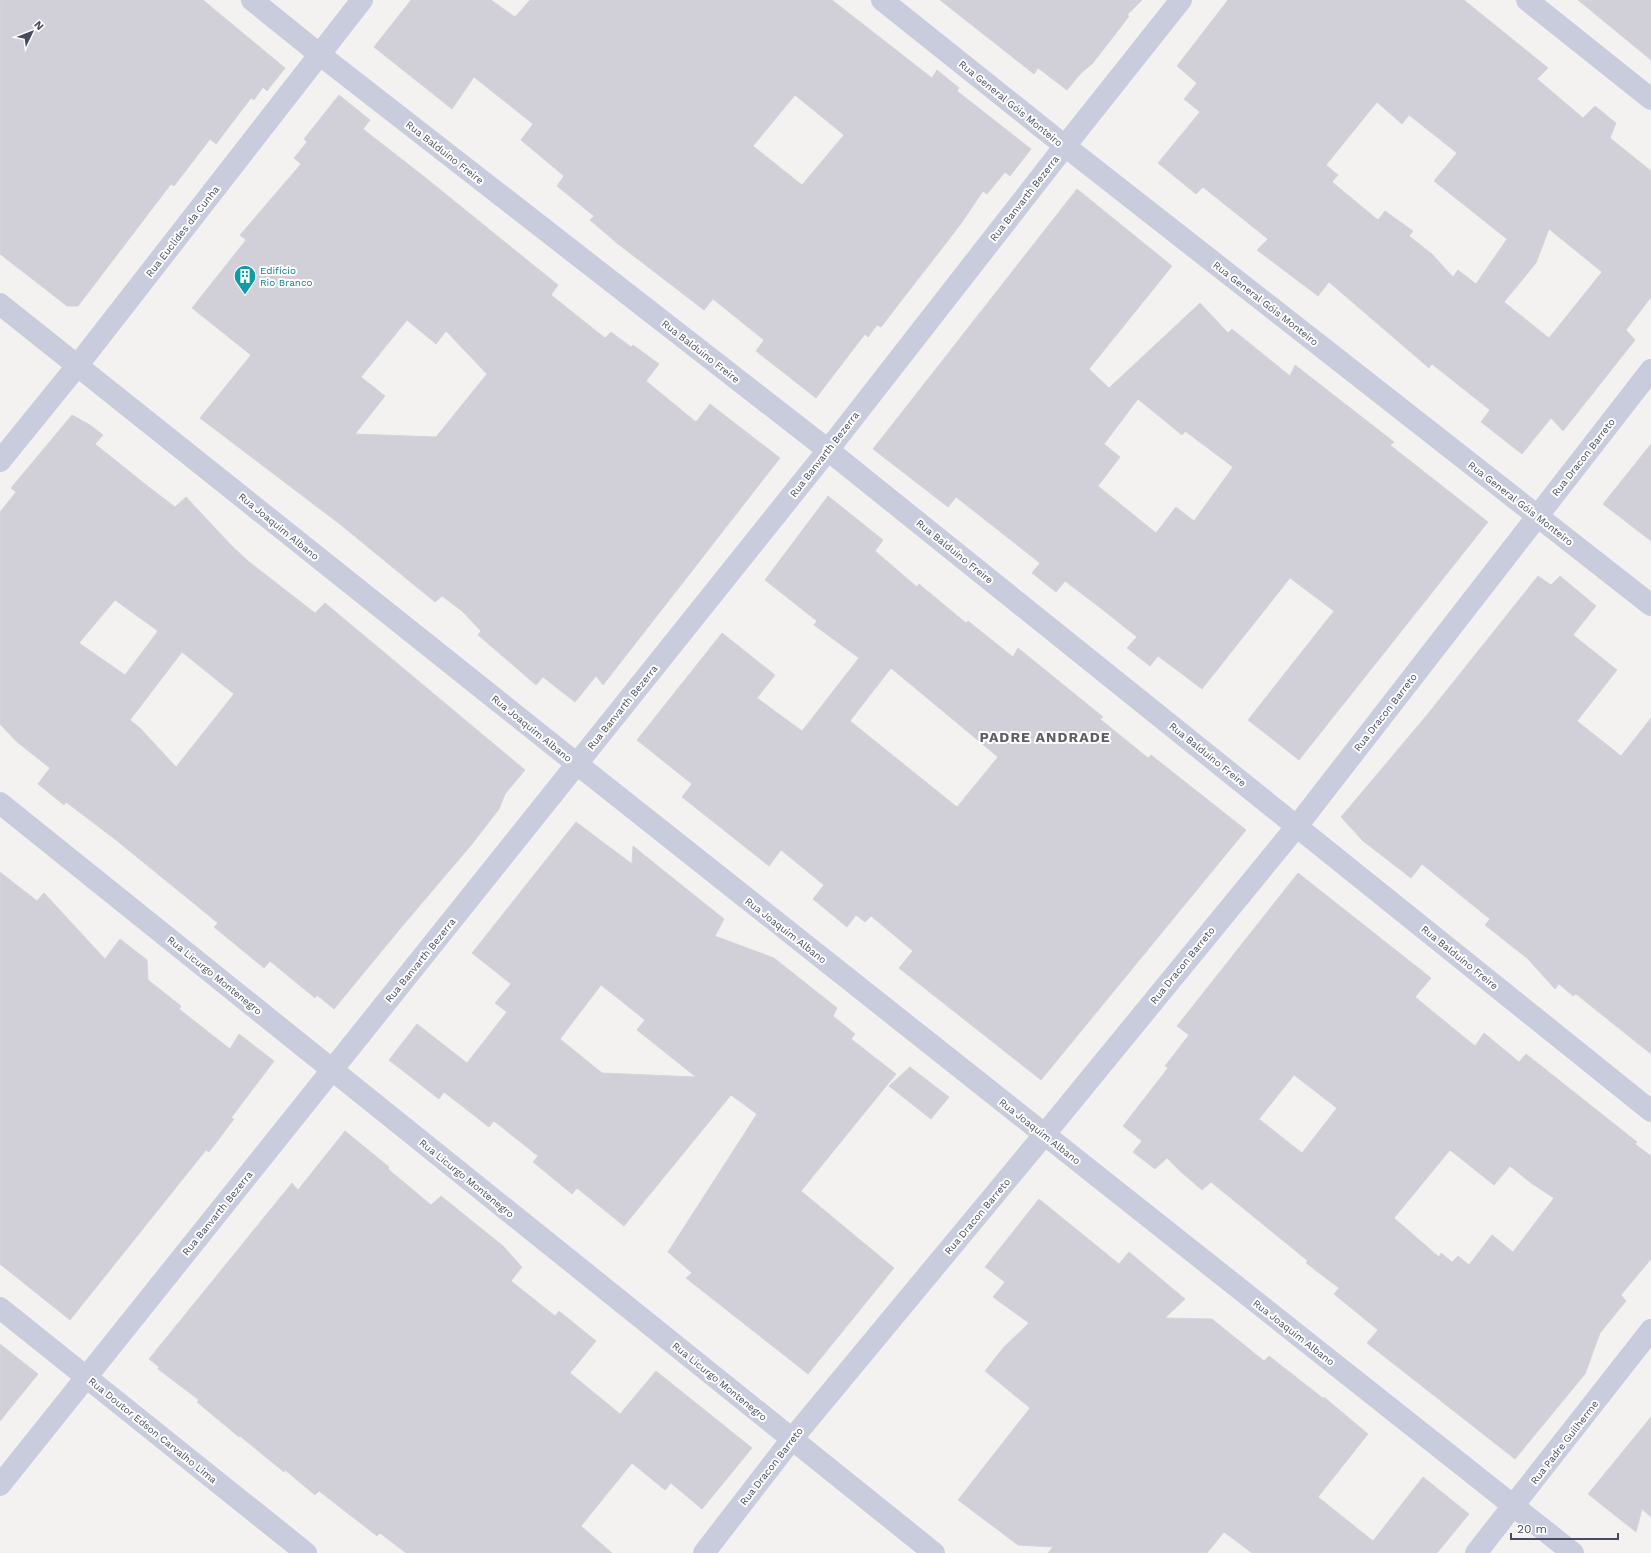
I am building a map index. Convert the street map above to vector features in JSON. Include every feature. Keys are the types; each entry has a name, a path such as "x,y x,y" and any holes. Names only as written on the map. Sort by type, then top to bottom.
{"street":[{"name":"Rua Balduíno Freire","path":"252,0 319,54 828,450 1651,1112"},
{"name":"Rua Euclides da Cunha","path":"0,461 77,366 362,0"},
{"name":"Rua General Góis Monteiro","path":"882,0 1065,146 1651,605"},
{"name":"Rua Banvarth Bezerra","path":"0,1485 828,450 1180,0"},
{"path":"1527,0 1651,99"},
{"name":"Rua Joaquim Albano","path":"0,304 1044,1135 1573,1553"},
{"name":"Rua Dracon Barreto","path":"704,1553 792,1439 1044,1135 1297,826 1651,370"},
{"name":"Rua Licurgo Montenegro","path":"0,803 934,1553"},
{"name":"Rua Doutor Edson Carvalho Lima","path":"0,1308 306,1553"},
{"name":"Rua Padre Guilherme","path":"1476,1553 1651,1330"}],"building":[{"path":"0,0 203,0 285,68 267,91 263,87 254,100 251,98 216,144 210,139 174,186 171,184 78,306 67,306 0,254"},
{"path":"411,0 491,0 515,17 530,0 832,0 932,78 937,70 959,88 957,91 1031,149 1010,176 1005,172 987,194 983,191 960,225 881,327 877,325 868,337 865,334 816,398 756,351 764,340 713,299 704,310 618,244 590,220 594,216 557,186 564,176 521,140 533,124 474,77 452,109 374,47","holes":["795,95 844,135 802,185 753,146"]},
{"path":"940,0 1142,0 1127,15 1129,16 1092,64 1081,73 1067,90 1038,68 1034,74"},
{"path":"1228,0 1464,0 1548,68 1537,79 1583,118 1595,106 1616,123 1610,138 1651,171 1651,297 1626,330 1635,340 1563,431 1551,418 1522,454 1481,422 1490,410 1432,364 1429,368 1329,282 1318,296 1257,250 1268,239 1203,187 1196,194 1158,163 1200,112 1184,99 1197,83 1177,66","holes":["1377,102 1402,124 1409,115 1457,153 1434,181 1507,239 1476,284 1458,270 1453,277 1432,254 1409,236 1413,231 1385,211 1378,220 1332,182 1338,175 1326,165","1549,229 1602,272 1549,338 1504,302 1536,263"]},
{"path":"1578,0 1651,0 1651,60"},
{"path":"339,95 370,120 363,129 558,285 551,295 605,338 611,332 631,347 633,345 659,364 646,381 696,422 710,404 780,458 603,685 596,676 575,702 543,677 536,685 478,635 481,631 462,611 442,596 435,602 341,525 200,418 251,355 192,308 246,240 240,235 301,164 294,158 307,142 304,139","holes":["407,320 436,344 446,331 487,374 436,437 355,434 385,396 361,377"]},
{"path":"1077,189 1172,266 1089,369 1109,388 1200,303 1228,333 1232,329 1290,376 1295,365 1394,442 1390,445 1488,522 1299,760 1248,720 1334,611 1290,578 1202,689 1158,656 1150,666 1127,648 1137,637 1098,606 1065,581 1056,592 1032,573 1040,563 956,497 948,507 873,449","holes":["1138,399 1182,435 1185,431 1233,467 1194,521 1176,507 1156,533 1098,486 1120,457 1104,444"]},
{"path":"72,415 90,425 103,435 95,444 150,488 175,507 186,497 248,561 315,613 325,603 525,770 505,794 499,809 472,844 334,1009 317,995 315,998 270,961 264,968 214,927 218,923 116,840 66,802 64,805 38,784 50,768 17,742 0,724 0,512 16,492 11,488","holes":["115,600 158,631 125,675 79,643","182,652 234,694 176,767 140,728 130,720"]},
{"path":"1651,444 1651,541 1603,504"},
{"path":"828,496 883,540 875,551 917,587 919,584 966,623 968,621 1013,657 1018,648 1103,717 1100,719 1148,758 1151,755 1246,830 1041,1080 899,968 913,951 871,916 865,922 856,915 847,927 813,899 824,885 781,850 769,866 682,797 692,784 637,740 722,633 775,675 757,698 802,731 859,658 814,625 817,621 765,580","holes":["891,668 998,757 957,807 850,721"]},
{"path":"1538,576 1551,585 1560,576 1596,606 1573,635 1617,670 1577,721 1621,756 1651,718 1651,1054 1576,994 1573,996 1559,984 1555,989 1528,959 1485,925 1490,919 1422,864 1411,878 1363,841 1341,817 1427,715"},
{"path":"576,822 632,864 633,846 724,919 715,936 774,958 837,1008 833,1016 855,1034 851,1039 896,1074 801,1191 894,1268 808,1374 686,1278 692,1273 668,1252 757,1114 731,1095 624,1226 577,1188 572,1194 533,1162 538,1156 494,1121 489,1127 444,1092 439,1099 389,1060 417,1024 467,1063 507,1012 495,1003 511,984 472,953","holes":["601,985 645,1020 637,1030 696,1077 602,1073 560,1039"]},
{"path":"0,872 37,901 44,893 105,959 120,939 147,960 148,980 181,1006 179,1009 230,1049 239,1034 274,1061 231,1118 234,1119 209,1152 206,1150 70,1320 0,1264"},
{"path":"1298,873 1431,978 1415,997 1475,1046 1484,1033 1519,1062 1526,1054 1637,1142 1635,1144 1651,1156 1651,1259 1621,1295 1626,1301 1600,1333 1585,1374 1515,1459 1367,1343 1378,1330 1334,1294 1339,1288 1306,1263 1308,1261 1211,1182 1202,1190 1167,1158 1155,1169 1133,1152 1142,1141 1123,1126 1168,1068 1165,1066 1189,1035 1177,1026","holes":["1294,1075 1337,1108 1302,1153 1259,1119","1450,1150 1494,1185 1510,1166 1531,1183 1554,1198 1513,1252 1492,1235 1469,1265 1458,1256 1452,1262 1441,1253 1439,1257 1394,1218"]},
{"path":"910,1067 949,1097 931,1119 889,1086"},
{"path":"345,1131 389,1167 388,1169 431,1205 441,1196 503,1246 522,1267 511,1281 555,1316 559,1311 596,1341 570,1373 620,1414 656,1371 752,1448 702,1509 671,1483 665,1490 632,1463 581,1526 612,1553 406,1553 380,1533 377,1536 319,1491 315,1495 285,1470 284,1472 197,1402 199,1400 158,1369 159,1367 149,1359 292,1183 298,1190"},
{"path":"1039,1199 1119,1264 1129,1252 1185,1299 1165,1318 1212,1319 1264,1361 1269,1356 1324,1399 1324,1397 1368,1434 1318,1497 1373,1541 1423,1477 1469,1514 1437,1553 1252,1553 1224,1532 1207,1553 1048,1553 1053,1547 1018,1545 958,1500 1030,1408 985,1371 1004,1347 1029,1323 993,1297 1005,1282 985,1267"},
{"path":"0,1344 38,1374 0,1421"},
{"path":"1651,1417 1651,1517 1642,1509 1636,1532 1588,1494"}],"place":[{"name":"Edifício Rio Branco","path":"245,296"}],"district":[{"name":"PADRE ANDRADE","path":"1045,737"}]}
